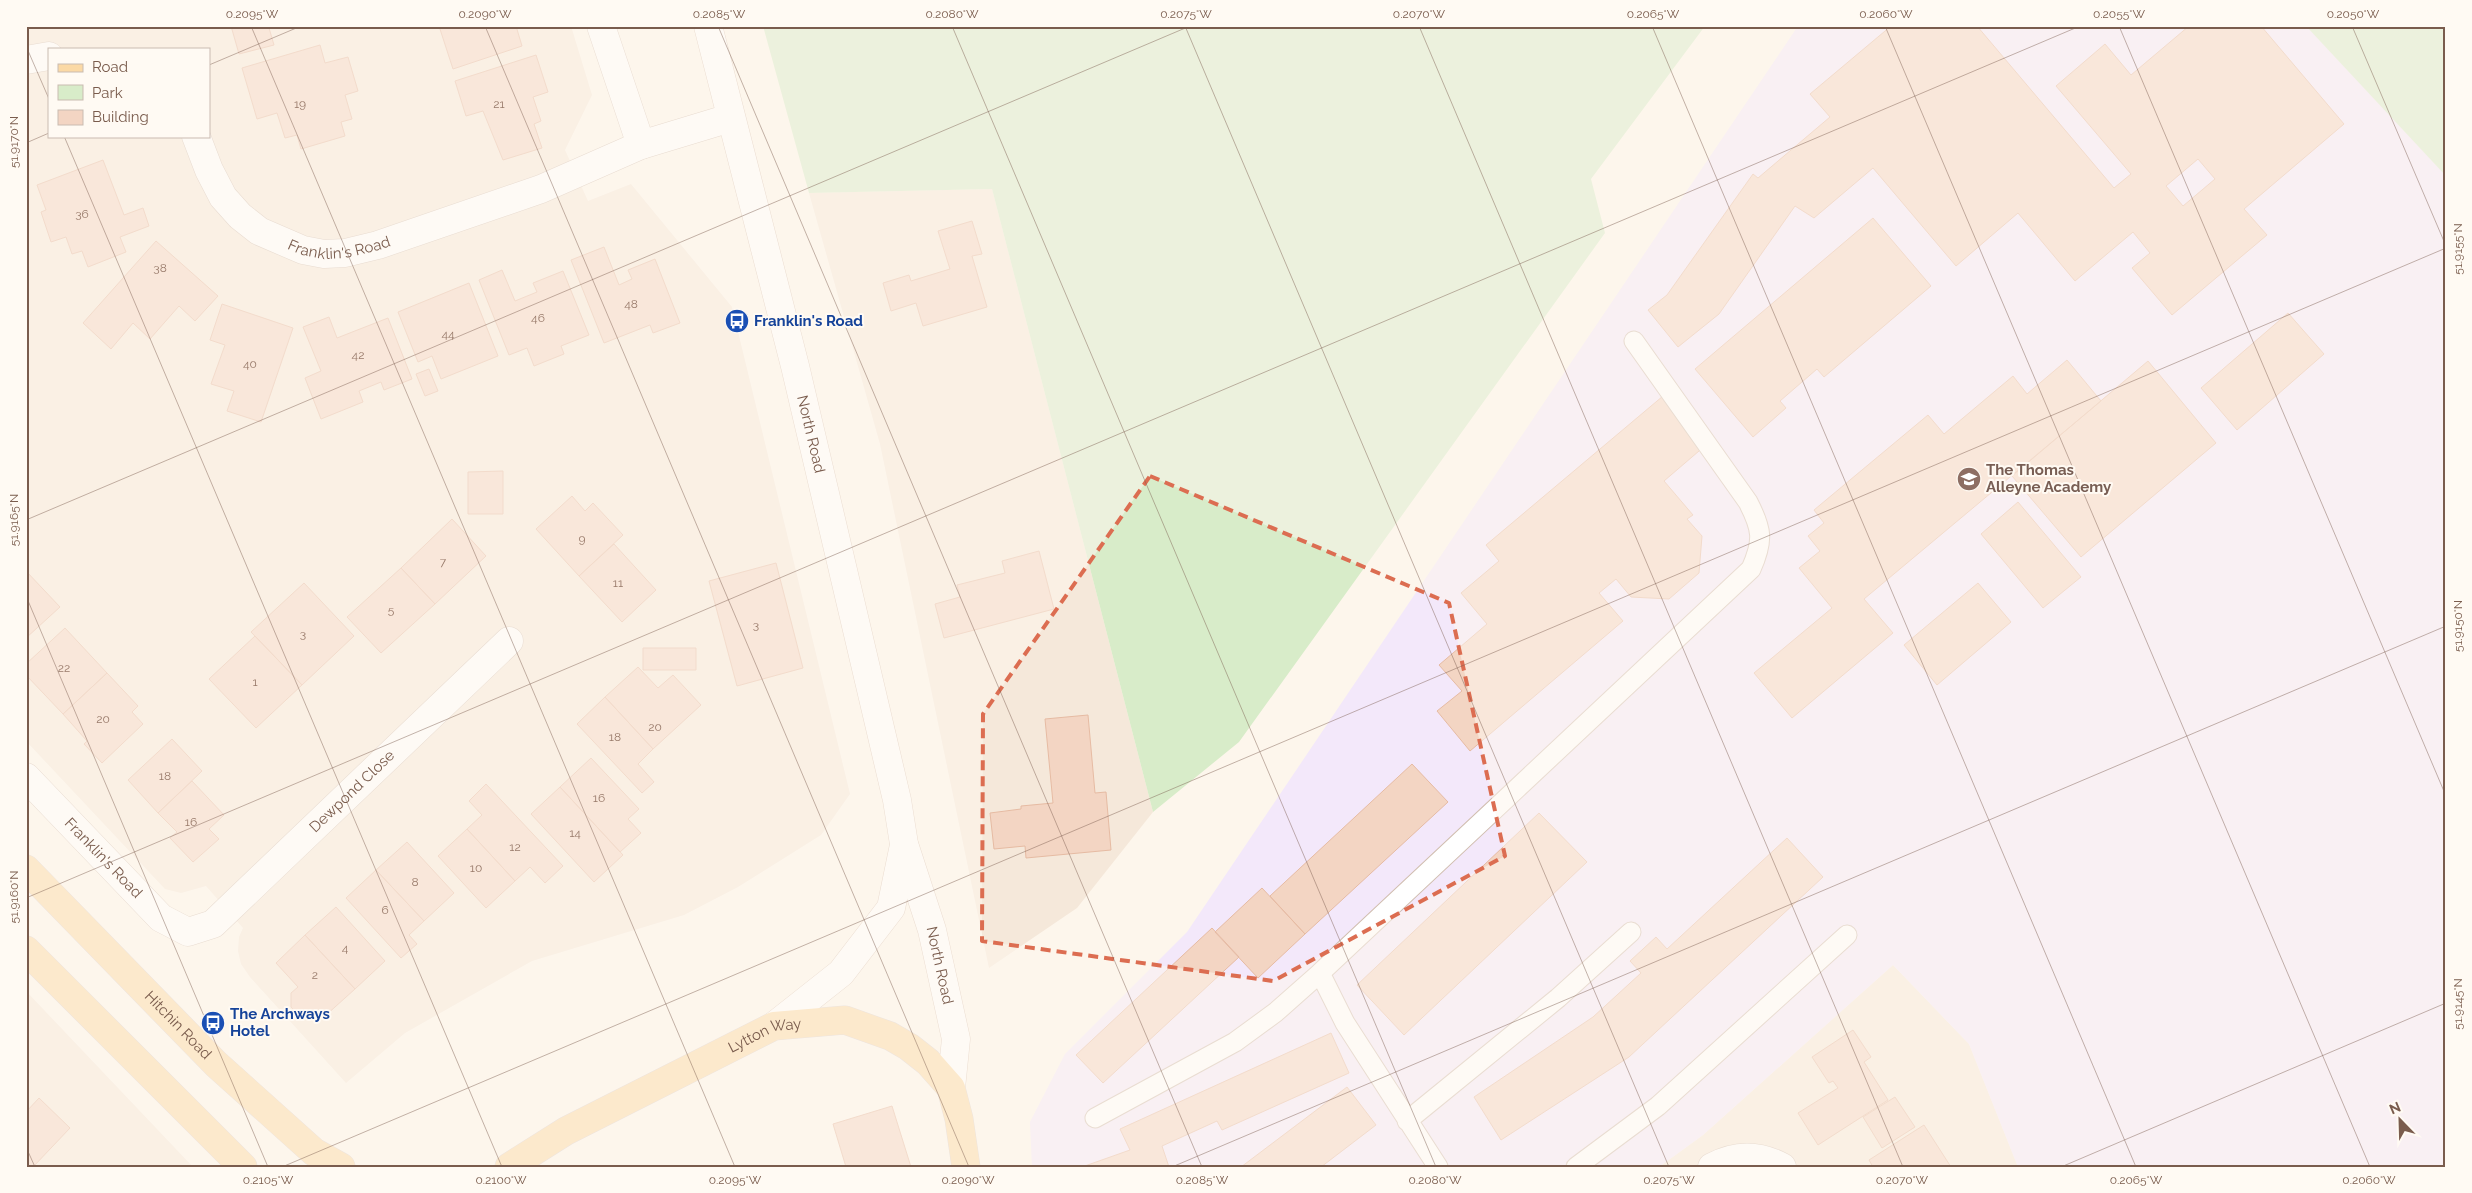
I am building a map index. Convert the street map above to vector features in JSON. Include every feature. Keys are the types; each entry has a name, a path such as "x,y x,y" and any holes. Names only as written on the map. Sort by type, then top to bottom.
{"main road":[{"name":"Hitchin Road","path":"26,869 216,1064 314,1152 341,1167"},
{"path":"26,950 243,1167"},
{"name":"Lytton Way","path":"509,1167 566,1131 774,1026 845,1020 869,1028 910,1047 928,1062 951,1088 959,1119 966,1166"}],"street":[{"path":"601,26 641,145"},
{"name":"North Road","path":"708,26 795,366 897,800 904,844 932,930 956,1039 951,1088"},
{"path":"26,60 48,56"},
{"name":"Franklin's Road","path":"197,138 209,170 224,196 240,216 258,231 283,243 324,254 345,253 378,245 541,189 641,145 730,118"},
{"name":"Dewpond Close","path":"188,932 213,924 510,641"},
{"name":"Franklin's Road","path":"26,777 161,918 188,932"},
{"name":"North Road","path":"774,1026 841,973 891,908 904,844"},
{"path":"1712,1167 1741,1155 1761,1158 1782,1167"}],"lane":[{"path":"1095,1118 1235,1042 1276,1012 1751,569 1758,554 1760,540 1759,522 1748,502 1634,341"},
{"path":"1407,1121 1558,998 1631,932"},
{"path":"1576,1167 1658,1106 1847,935"},
{"path":"1320,973 1345,1023 1438,1167"}],"highlighted area":[{"path":"1150,476 1449,603 1505,856 1273,981 982,941 983,714"}],"shaded area":[{"path":"26,26 571,26 592,95 565,150 588,201 631,184 732,307 850,794 821,835 738,887 684,915 532,961 405,1033 346,1083 250,977 241,964 238,951 239,937 243,928 206,886 181,893 165,889 26,741"},
{"name":"The Thomas Alleyne Academy","path":"1798,26 2446,26 2446,1167 2018,1167 1969,1044 1893,965 1703,1135 1659,1167 1032,1167 1030,1122 1065,1054 1187,932"},
{"path":"992,189 1153,812 1077,908 989,968 880,444 809,193"},
{"path":"1893,965 1969,1044 2018,1167 1659,1167 1703,1135"},
{"path":"26,991 193,1167 26,1167"}],"green space":[{"path":"763,26 1705,26 1591,179 1605,233 1239,742 1153,812 992,189 809,193"},
{"path":"2306,26 2446,26 2446,176"}],"building":[{"path":"231,26 274,26 269,28 274,45 239,54"},
{"path":"439,26 516,26 522,46 453,69"},
{"path":"1891,26 1977,26 2114,188 2131,174 2056,86 2105,44 2131,75 2189,26 2261,26 2344,124 2244,209 2267,235 2172,315 2132,268 2150,253 2133,232 2075,281 2018,213 1956,266 1873,168 1814,218 1795,206 1719,314 1678,347 1648,310 1667,295 1753,174 1758,178 1830,117 1810,94","holes":["2198,159 2215,179 2183,206 2166,186"]},
{"path":"320,45 325,63 348,57 358,91 345,95 352,119 341,122 345,136 301,149 297,135 285,138 277,113 257,119 242,68"},
{"path":"536,55 548,92 533,97 541,121 534,124 542,148 503,160 483,111 466,116 455,81"},
{"path":"103,160 124,215 143,208 149,226 120,237 126,252 88,267 82,251 72,254 66,237 51,242 41,212 46,210 37,185"},
{"path":"1873,218 1931,286 1824,377 1817,369 1780,401 1786,408 1753,437 1695,369"},
{"path":"972,221 982,254 972,256 987,307 923,326 916,303 891,311 883,283 909,275 911,281 950,269 938,231"},
{"path":"156,241 218,296 195,321 179,306 150,339 133,323 111,349 83,323"},
{"path":"604,247 619,285 632,279 628,270 655,259 680,323 653,333 650,325 604,343 571,260"},
{"path":"502,270 515,301 537,292 533,283 563,271 589,335 561,346 564,354 534,366 527,348 509,355 479,280"},
{"path":"469,283 498,356 441,379 432,356 418,362 398,312"},
{"path":"222,304 293,328 261,422 227,411 234,391 211,384 225,345 210,340"},
{"path":"2288,313 2324,354 2237,430 2201,388"},
{"path":"329,317 337,338 388,318 412,379 384,390 381,382 359,391 363,402 321,419 305,378 321,371 303,327"},
{"path":"2067,360 2101,401 1864,599 1893,633 1792,718 1754,673 1832,608 1799,568 1820,551 1808,536 1824,523 1814,510 1928,415 1944,434 2013,376 2027,394"},
{"path":"2148,361 2216,443 2081,557 2012,476"},
{"path":"429,369 438,391 425,396 416,374"},
{"path":"1663,396 1706,445 1664,481 1693,515 1687,519 1702,536 1699,573 1669,599 1631,597 1616,579 1599,593 1623,621 1470,751 1437,711 1462,691 1439,665 1487,624 1461,593 1499,561 1486,545"},
{"path":"503,471 503,514 468,514 468,472"},
{"path":"572,496 585,511 593,503 623,535 579,576 536,529"},
{"path":"2018,502 2081,577 2043,608 1981,534"},
{"path":"452,519 486,556 435,604 401,568"},
{"path":"614,544 656,590 622,622 579,576"},
{"path":"1039,551 1054,609 944,638 935,604 960,597 957,585 1005,573 1002,561"},
{"path":"776,563 803,668 737,686 709,581"},
{"path":"401,568 435,604 381,653 347,617"},
{"path":"26,571 60,607 26,638"},
{"path":"304,583 354,636 302,685 251,632"},
{"path":"1978,583 2011,622 1937,685 1904,645"},
{"path":"65,628 107,673 63,714 26,675 26,664"},
{"path":"255,636 302,685 256,728 209,679"},
{"path":"643,648 696,648 696,670 643,670"},
{"path":"638,667 658,688 673,675 701,705 653,749 605,697"},
{"path":"107,673 138,706 132,712 143,724 102,763 84,744 87,741 63,714"},
{"path":"605,697 653,749 638,764 654,782 642,793 577,724"},
{"path":"1088,715 1095,793 1106,792 1111,850 1026,858 1025,846 994,849 990,813 1021,809 1021,806 1053,803 1045,719"},
{"path":"172,739 202,771 158,813 128,780"},
{"path":"591,758 639,809 628,819 641,833 620,852 560,787"},
{"path":"1412,764 1448,802 1305,934 1270,896"},
{"path":"192,781 224,815 209,829 219,839 193,862 170,838 177,832 158,813"},
{"path":"486,784 563,866 545,883 530,867 515,881 467,829 482,815 469,801"},
{"path":"560,787 623,855 594,882 531,814"},
{"path":"1539,813 1587,862 1404,1035 1357,985"},
{"path":"467,829 515,881 486,908 438,856"},
{"path":"1787,838 1823,877 1629,1057 1501,1140 1474,1097 1593,1017 1641,973 1630,961 1656,937 1667,949"},
{"path":"407,842 454,893 424,921 376,870"},
{"path":"376,870 424,921 409,935 417,944 401,958 346,898"},
{"path":"1262,888 1305,934 1258,978 1215,932"},
{"path":"336,907 385,961 355,989 305,935"},
{"path":"1212,928 1239,957 1103,1083 1076,1055"},
{"path":"305,935 355,989 325,1016 322,1013 315,1019 301,1018 291,1007 291,993 298,987 276,963"},
{"path":"1853,1030 1871,1057 1864,1062 1888,1100 1818,1145 1798,1113 1838,1088 1833,1081 1829,1083 1812,1057"},
{"path":"1331,1033 1349,1073 1222,1130 1217,1121 1162,1146 1169,1167 1082,1167 1130,1150 1120,1129"},
{"path":"1347,1087 1376,1125 1321,1167 1241,1167"},
{"path":"1895,1097 1915,1127 1882,1148 1863,1117"},
{"path":"39,1098 70,1128 33,1167 26,1167 26,1112"},
{"path":"892,1106 911,1167 846,1167 833,1124"},
{"path":"1924,1125 1951,1167 1873,1167 1869,1160"}],"place":[{"name":"Franklin's Road","path":"737,321"},
{"name":"The Thomas Alleyne Academy","path":"1969,479"},
{"name":"The Archways Hotel","path":"213,1023"}]}
